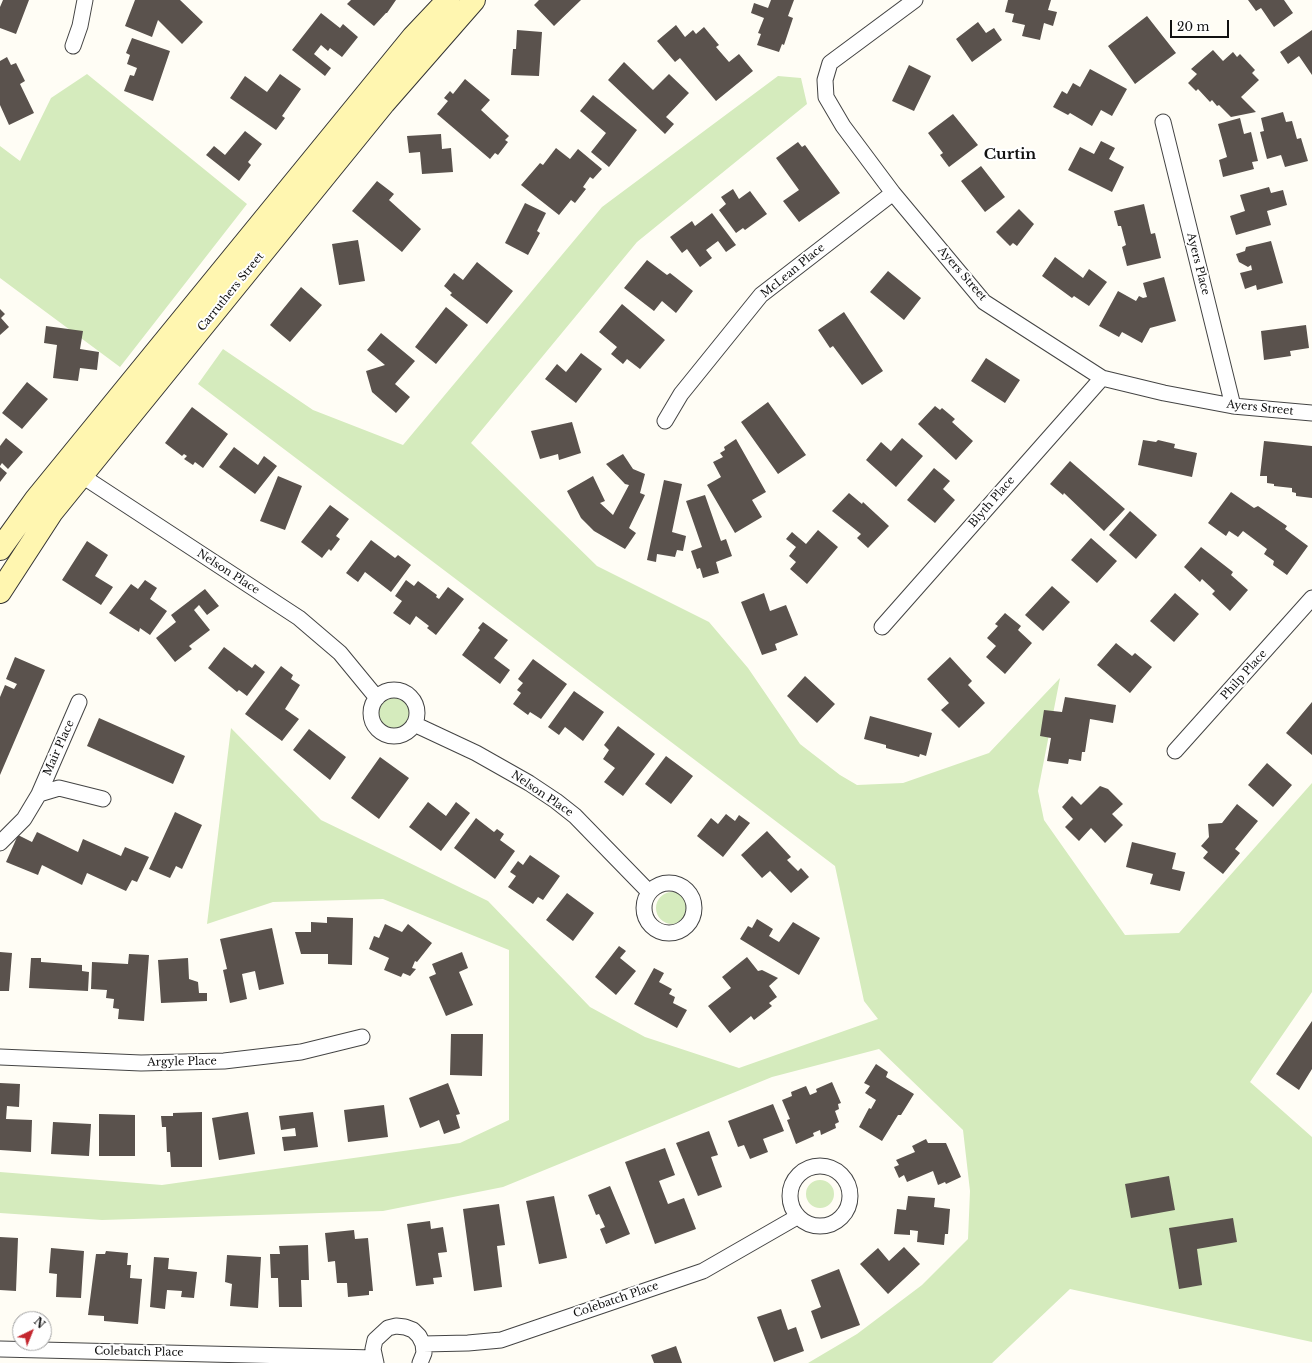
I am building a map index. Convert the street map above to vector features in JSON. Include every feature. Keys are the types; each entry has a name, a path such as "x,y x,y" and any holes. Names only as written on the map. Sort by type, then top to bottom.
{"main road":[{"name":"Carruthers Street","path":"0,592 52,512 73,470 413,37 448,0"},
{"name":"Carruthers Street","path":"0,549 36,499 73,470 384,103 474,0"}],"street":[{"path":"73,46 80,26 85,0"},
{"name":"Ayers Street","path":"915,0 830,63 825,80 826,97 843,126 893,193 984,302 1102,378 1164,393 1233,406 1312,413"},
{"name":"Ayers Place","path":"1163,122 1233,406"},
{"name":"McLean Place","path":"665,421 681,394 761,295 893,193"},
{"name":"Blyth Place","path":"882,627 1102,378"},
{"name":"Nelson Place","path":"73,470 299,618 340,653 377,698"},
{"name":"Philp Place","path":"1175,751 1312,598"},
{"path":"392,690 409,696 416,706 417,712 414,724 407,732 401,735 395,736 384,734 375,726 371,715 373,703 387,691 392,690"},
{"name":"Mair Place","path":"0,843 24,819 39,794 79,702"},
{"name":"Nelson Place","path":"414,724 476,753 529,783 556,801 575,816 649,892"},
{"name":"Mair Place","path":"39,794 60,788 103,799"},
{"name":"Argyle Place","path":"0,1056 141,1062 224,1061 301,1052 362,1036"},
{"path":"812,1166 829,1166 845,1178 850,1189 849,1207 843,1216 833,1224 816,1226 804,1222 797,1216 791,1205 790,1194 792,1182 804,1170 812,1166"},
{"name":"Colebatch Place","path":"0,1348 375,1360 373,1349 375,1340 388,1328 398,1326 413,1330 419,1336 423,1344 468,1343 502,1340 702,1271 797,1216"},
{"path":"420,1363 424,1353 423,1344"}],"green space":[{"path":"87,74 247,204 120,367 0,278 0,146 20,161 51,98"},
{"path":"778,76 801,78 807,104 637,242 471,443 597,566 709,622 748,668 800,744 840,775 857,785 903,783 989,753 1060,678 1038,791 1044,820 1125,935 1179,933 1312,783 1312,992 1250,1082 1312,1137 1312,1342 1070,1289 992,1363 808,1363 857,1334 922,1285 968,1239 970,1191 963,1130 879,1049 772,1077 503,1187 383,1211 102,1220 0,1213 0,1172 162,1185 460,1143 509,1120 509,950 383,899 273,902 207,924 231,728 321,820 488,901 590,1007 645,1037 739,1068 878,1019 864,1001 835,866 198,384 223,349 313,410 403,445 602,207"},
{"path":"396,696 405,701 409,706 409,720 405,725 400,729 390,730 386,729 377,720 376,710 377,706 386,697"},
{"path":"675,892 681,894 686,899 688,908 686,917 681,922 669,924 663,922 658,917 656,905 658,899 663,894"},
{"path":"820,1180 830,1184 834,1194 830,1204 820,1208 810,1204 806,1194 810,1184"}],"building":[{"path":"3,0 29,0 16,34 0,28 0,7"},
{"path":"135,0 180,0 203,22 182,44 158,20 152,37 125,26"},
{"path":"351,0 396,0 387,13 374,26 347,4"},
{"path":"539,0 581,0 554,26 534,5"},
{"path":"771,0 794,0 788,16 793,18 784,45 782,44 779,52 757,45 761,34 758,33 764,18 751,13 754,3 768,8"},
{"path":"1008,0 1051,0 1048,10 1057,12 1053,26 1044,23 1040,40 1022,36 1025,25 1012,22 1014,14 1005,12"},
{"path":"1248,0 1284,0 1293,13 1274,27 1261,8 1256,11"},
{"path":"321,13 340,28 343,24 358,37 342,57 330,48 328,51 321,45 314,54 331,68 325,76 292,50"},
{"path":"1147,16 1176,53 1135,84 1108,46"},
{"path":"978,22 986,33 994,28 1002,40 972,62 956,39"},
{"path":"676,25 685,37 693,30 696,34 704,27 719,45 716,47 729,62 739,54 753,71 716,101 680,58 675,62 657,41"},
{"path":"517,30 542,32 539,76 511,75 513,49 516,49"},
{"path":"1312,30 1312,75 1299,56 1288,64 1280,52"},
{"path":"132,38 170,51 153,101 124,91 130,75 134,76 137,68 127,64 130,55 126,53"},
{"path":"1213,50 1223,61 1233,52 1237,57 1240,54 1255,70 1252,73 1259,80 1241,97 1256,112 1231,117 1219,105 1217,106 1212,100 1210,102 1198,89 1196,91 1188,83 1197,74 1191,69"},
{"path":"7,57 11,65 16,63 25,81 20,84 34,113 9,125 0,105 0,61"},
{"path":"624,62 653,90 669,74 689,93 666,117 674,124 665,134 608,80"},
{"path":"909,65 931,76 914,111 892,101"},
{"path":"1090,69 1127,89 1112,116 1101,110 1092,126 1070,113 1068,115 1053,107 1062,91 1067,94 1073,83 1080,87"},
{"path":"280,74 301,89 282,116 285,118 276,130 230,98 245,76 267,92"},
{"path":"465,79 490,100 481,110 509,136 505,140 508,142 498,155 495,153 490,159 437,114 448,101 444,98 450,91 453,94"},
{"path":"593,95 637,130 609,167 591,152 606,133 580,111"},
{"path":"1283,112 1286,122 1292,121 1297,139 1301,138 1308,161 1285,167 1281,155 1267,159 1260,132 1264,131 1261,118"},
{"path":"953,114 978,145 949,167 940,155 943,153 928,133"},
{"path":"1240,118 1244,134 1251,132 1258,161 1252,162 1254,169 1223,177 1219,160 1227,157 1218,124"},
{"path":"245,131 262,144 248,162 251,165 239,181 206,155 214,146 225,155"},
{"path":"441,134 442,149 451,148 453,172 422,174 420,152 409,153 407,136"},
{"path":"1101,141 1115,148 1109,159 1124,167 1112,192 1068,170 1080,147 1094,154"},
{"path":"798,142 802,147 805,145 840,193 799,222 783,201 799,190 776,158"},
{"path":"556,148 570,159 578,149 602,169 593,179 590,177 583,187 586,189 575,203 571,200 559,215 521,185 540,163 543,165"},
{"path":"981,166 1005,197 985,212 961,181"},
{"path":"377,181 394,194 389,200 421,229 402,252 352,211"},
{"path":"1269,187 1271,193 1283,190 1287,205 1267,211 1271,225 1236,235 1230,216 1245,211 1240,195"},
{"path":"733,189 739,199 750,191 767,214 745,230 743,228 736,233 719,210 726,204 721,197"},
{"path":"525,203 546,213 537,231 540,233 528,255 505,243"},
{"path":"1144,204 1151,234 1155,233 1161,258 1127,266 1122,247 1126,245 1121,226 1118,226 1114,211"},
{"path":"1019,209 1034,224 1017,246 1013,243 1010,246 996,232"},
{"path":"712,213 736,245 726,252 718,241 706,250 712,258 700,267 687,249 682,253 670,237 692,221 695,226"},
{"path":"358,240 365,281 339,285 332,244"},
{"path":"1271,241 1283,283 1257,290 1256,285 1245,289 1240,273 1252,270 1251,265 1248,267 1239,262 1236,254 1245,251 1246,247"},
{"path":"1055,257 1083,278 1089,269 1107,282 1089,306 1074,296 1072,298 1042,276"},
{"path":"647,260 667,275 670,273 693,291 676,313 662,301 654,311 624,288"},
{"path":"477,262 513,291 487,324 450,295 452,293 444,286 454,273 463,280"},
{"path":"888,271 921,298 904,320 870,292"},
{"path":"1164,277 1176,321 1150,328 1142,343 1122,332 1119,337 1099,326 1118,291 1136,301 1139,296 1143,298 1147,297 1143,283"},
{"path":"301,287 322,305 290,342 270,325"},
{"path":"622,304 665,340 640,369 627,359 623,364 611,354 617,347 599,332"},
{"path":"446,307 468,325 436,364 415,347"},
{"path":"0,309 5,314 1,318 9,327 0,335"},
{"path":"844,312 883,371 862,385 833,346 830,348 818,330"},
{"path":"1306,325 1309,348 1290,351 1291,356 1264,360 1261,331"},
{"path":"46,326 83,331 80,349 99,352 97,370 80,368 78,381 53,378 57,345 44,343"},
{"path":"381,333 415,361 395,384 410,397 396,413 372,392 366,371 385,365 367,350"},
{"path":"581,353 602,369 576,403 545,379 557,364 566,372"},
{"path":"986,358 1020,380 1005,403 971,381"},
{"path":"27,382 48,399 22,429 2,413"},
{"path":"768,402 806,455 778,474 741,422"},
{"path":"935,406 940,410 942,408 955,419 952,422 973,441 956,460 918,424"},
{"path":"192,407 228,434 203,468 195,462 193,465 184,459 187,456 184,454 182,456 165,443"},
{"path":"572,422 581,453 559,460 558,454 540,459 531,431"},
{"path":"6,438 23,452 8,469 2,463 0,466 0,446"},
{"path":"902,438 923,456 896,487 866,460 881,442 891,451"},
{"path":"736,439 766,492 752,500 762,517 735,533 707,485 721,477 713,462 723,457 720,453 725,450 724,447"},
{"path":"1143,440 1156,442 1158,440 1175,444 1174,448 1197,453 1192,477 1138,465"},
{"path":"1264,441 1312,446 1312,498 1296,496 1296,493 1292,492 1292,488 1274,486 1274,484 1267,483 1267,476 1260,476"},
{"path":"234,447 258,465 264,456 277,466 255,494 219,467"},
{"path":"623,454 633,469 645,474 640,493 645,495 629,528 636,533 625,549 594,531 581,518 567,491 593,476 605,501 600,503 613,515 629,485 625,484 606,464"},
{"path":"1070,461 1125,509 1104,531 1064,493 1063,495 1050,484"},
{"path":"0,467 7,473 0,482"},
{"path":"934,468 950,481 943,489 955,500 935,523 907,500"},
{"path":"278,476 302,486 285,530 260,521"},
{"path":"664,480 682,484 672,532 686,536 683,551 677,550 675,557 657,554 656,562 647,560"},
{"path":"1231,492 1254,508 1258,506 1287,526 1285,529 1308,546 1287,575 1273,565 1274,561 1264,554 1267,549 1243,531 1238,537 1229,531 1226,536 1208,523"},
{"path":"849,493 862,504 863,502 889,526 868,548 857,538 861,534 832,511"},
{"path":"705,495 721,541 726,539 732,556 716,562 719,573 703,578 700,568 697,569 691,551 702,547 686,501"},
{"path":"330,505 349,519 336,536 340,539 331,551 329,549 322,558 301,542"},
{"path":"1130,511 1157,535 1136,559 1109,535"},
{"path":"818,530 838,547 807,584 790,569 796,562 789,556 796,547 786,539 792,532 806,544"},
{"path":"1091,538 1117,561 1097,583 1071,560"},
{"path":"371,540 395,558 398,555 411,565 391,592 365,572 358,582 346,573"},
{"path":"87,541 108,555 95,576 113,587 101,605 62,580"},
{"path":"1201,547 1233,572 1231,575 1248,590 1230,611 1212,594 1215,591 1202,579 1200,582 1184,567"},
{"path":"145,580 157,588 150,599 167,611 150,635 140,628 139,632 109,613 131,584 138,589"},
{"path":"406,580 414,586 418,581 437,595 436,597 439,599 448,587 464,599 436,635 427,628 429,626 416,616 410,625 393,613 402,601 395,596"},
{"path":"1052,586 1070,602 1043,631 1025,615"},
{"path":"205,589 219,606 207,615 199,605 194,610 210,630 189,646 192,649 175,662 156,638 176,622 171,615"},
{"path":"764,593 770,611 786,605 798,635 775,644 777,650 762,655 741,602"},
{"path":"1175,593 1199,614 1174,642 1150,621"},
{"path":"1005,613 1021,626 1018,630 1032,643 1005,674 986,657 996,646 987,638 998,626 995,624"},
{"path":"483,622 508,640 494,658 510,670 500,684 462,655 480,630 478,628"},
{"path":"1116,643 1132,656 1135,653 1152,667 1130,693 1097,665"},
{"path":"224,647 252,668 255,664 265,672 247,696 239,690 237,692 208,668"},
{"path":"15,657 45,670 0,775 0,697 5,685 14,689 17,684 6,679"},
{"path":"950,657 972,681 968,685 985,703 959,728 941,710 949,703 927,679"},
{"path":"533,659 567,684 541,719 530,712 528,715 513,704 521,693 517,690 523,683 518,679"},
{"path":"281,666 293,675 291,679 300,685 285,709 299,719 282,741 245,714"},
{"path":"805,676 835,704 817,723 787,696"},
{"path":"574,691 604,712 583,741 565,727 559,735 548,727"},
{"path":"1065,697 1116,705 1113,723 1090,719 1085,752 1082,752 1081,761 1069,759 1068,764 1047,761 1051,738 1040,736 1044,710 1062,712"},
{"path":"1312,702 1312,755 1286,733"},
{"path":"870,716 932,733 926,756 920,754 919,757 886,748 886,745 864,739"},
{"path":"99,718 185,756 173,784 87,746"},
{"path":"618,726 655,754 623,796 604,782 615,768 603,759 609,750 604,745"},
{"path":"309,729 346,757 330,780 293,750"},
{"path":"666,756 693,776 671,804 645,784"},
{"path":"380,757 409,778 379,819 351,798"},
{"path":"1267,763 1292,785 1273,807 1248,785"},
{"path":"1100,786 1108,789 1123,804 1112,814 1123,825 1105,843 1091,828 1079,841 1065,827 1073,819 1062,807 1072,796 1081,805"},
{"path":"428,802 446,816 456,802 470,813 441,851 409,827"},
{"path":"1237,804 1258,821 1235,849 1240,853 1223,874 1203,858 1208,852 1201,846 1209,837 1208,824 1222,823"},
{"path":"175,812 202,825 182,869 176,866 170,878 149,869"},
{"path":"726,814 735,821 739,815 750,823 723,857 697,836 711,818 718,824"},
{"path":"476,818 494,832 497,829 504,834 500,840 515,851 495,879 454,848"},
{"path":"767,831 791,857 787,860 798,871 801,868 809,877 791,893 770,871 762,878 741,855"},
{"path":"37,832 78,852 83,839 121,856 125,847 149,857 137,882 132,880 126,891 87,873 82,885 42,865 38,875 6,862 18,835 32,842"},
{"path":"1132,842 1176,853 1172,869 1185,872 1180,891 1150,884 1153,874 1126,867"},
{"path":"530,855 560,876 543,900 538,897 533,904 508,887 516,876 510,872 518,861 523,865"},
{"path":"567,893 594,913 573,941 546,920"},
{"path":"327,917 353,918 352,965 328,964 328,954 301,954 295,932 311,932 311,922 327,923"},
{"path":"757,919 773,929 769,936 779,942 793,922 820,938 799,975 740,939 748,926 752,928"},
{"path":"385,924 402,932 408,924 432,943 417,962 415,961 412,968 416,969 410,976 403,973 401,977 384,970 389,958 369,949 374,936 379,938"},
{"path":"272,928 284,984 259,990 255,971 242,974 247,999 230,1003 223,970 227,969 220,939"},
{"path":"619,946 626,951 620,958 636,971 616,995 595,977"},
{"path":"0,952 12,953 9,991 0,991"},
{"path":"462,952 468,968 459,972 473,1005 446,1016 429,977 436,974 432,964"},
{"path":"129,954 149,955 144,1021 118,1019 119,1009 113,1008 114,999 106,998 107,990 91,989 92,962 128,964"},
{"path":"747,957 758,971 762,970 778,978 769,986 777,997 769,1003 772,1006 754,1020 751,1016 730,1033 708,1006 731,988 722,977"},
{"path":"31,958 41,958 41,962 82,965 82,971 89,972 88,991 29,988"},
{"path":"188,958 189,979 198,982 199,993 207,993 207,1001 161,1003 158,960"},
{"path":"654,968 664,973 659,982 672,989 669,994 675,997 673,1003 687,1010 677,1028 634,1004"},
{"path":"1312,1021 1312,1069 1299,1090 1276,1074"},
{"path":"451,1034 483,1034 482,1076 450,1075"},
{"path":"876,1064 888,1072 886,1077 914,1094 901,1115 898,1115 882,1141 859,1127 869,1108 871,1109 876,1100 865,1093 870,1086 864,1083"},
{"path":"832,1082 841,1103 838,1104 839,1109 835,1111 839,1122 835,1124 836,1128 821,1135 820,1130 813,1133 814,1136 796,1144 787,1120 790,1119 782,1100 792,1096 791,1092 806,1086 810,1095 817,1092 816,1089"},
{"path":"0,1083 20,1084 19,1107 7,1106 6,1119 32,1120 31,1152 0,1150"},
{"path":"448,1083 460,1114 456,1115 460,1128 444,1134 439,1120 420,1128 409,1098"},
{"path":"773,1104 784,1131 763,1139 768,1152 750,1159 744,1145 738,1147 728,1121"},
{"path":"384,1105 388,1137 348,1142 344,1110"},
{"path":"202,1112 202,1167 171,1167 170,1152 167,1152 166,1127 162,1127 161,1116 173,1116 173,1113"},
{"path":"248,1112 255,1154 219,1160 212,1118"},
{"path":"313,1112 318,1147 284,1151 282,1137 296,1136 295,1128 281,1130 279,1116"},
{"path":"99,1114 135,1115 135,1156 99,1156"},
{"path":"53,1122 91,1124 89,1156 51,1154"},
{"path":"709,1131 718,1155 711,1157 722,1187 698,1196 676,1143"},
{"path":"926,1139 928,1143 946,1143 961,1177 946,1184 945,1182 938,1185 933,1171 907,1182 904,1175 899,1178 894,1167 899,1165 896,1160 915,1152 912,1146"},
{"path":"665,1148 675,1175 659,1181 668,1204 684,1198 696,1229 655,1244 625,1162"},
{"path":"1169,1176 1175,1210 1131,1218 1125,1184"},
{"path":"610,1186 630,1234 606,1244 600,1229 605,1227 599,1214 596,1215 588,1195"},
{"path":"554,1196 567,1258 539,1264 526,1201"},
{"path":"908,1196 935,1198 934,1207 950,1209 948,1234 945,1234 944,1245 917,1242 918,1231 910,1230 910,1235 894,1234 897,1209 906,1210"},
{"path":"499,1204 505,1245 497,1246 502,1287 474,1291 463,1209"},
{"path":"1233,1218 1237,1242 1197,1249 1202,1285 1179,1289 1169,1228"},
{"path":"430,1221 431,1229 443,1227 447,1252 438,1253 442,1277 433,1278 434,1284 416,1286 407,1224"},
{"path":"354,1230 355,1239 368,1238 373,1291 369,1291 369,1295 348,1297 347,1283 337,1283 335,1261 328,1262 325,1233"},
{"path":"0,1237 18,1238 16,1291 0,1290"},
{"path":"308,1245 309,1280 301,1280 302,1307 279,1307 278,1278 271,1278 270,1254 280,1254 279,1246"},
{"path":"904,1247 920,1264 888,1294 860,1264 878,1248 889,1261"},
{"path":"51,1248 84,1251 81,1298 56,1297 57,1274 49,1273"},
{"path":"106,1251 128,1253 127,1265 131,1265 130,1278 142,1279 138,1324 104,1321 104,1316 88,1315 96,1254 105,1254"},
{"path":"227,1255 261,1257 258,1308 230,1306 232,1284 225,1282"},
{"path":"154,1257 169,1258 168,1269 197,1272 194,1298 181,1297 182,1291 167,1290 165,1309 150,1307"},
{"path":"839,1269 860,1325 821,1339 811,1311 821,1307 811,1280"},
{"path":"781,1309 788,1330 796,1327 804,1351 774,1362 757,1317"},
{"path":"676,1346 682,1363 654,1363 651,1355"}],"district":[{"name":"Curtin","path":"1010,155"}]}
